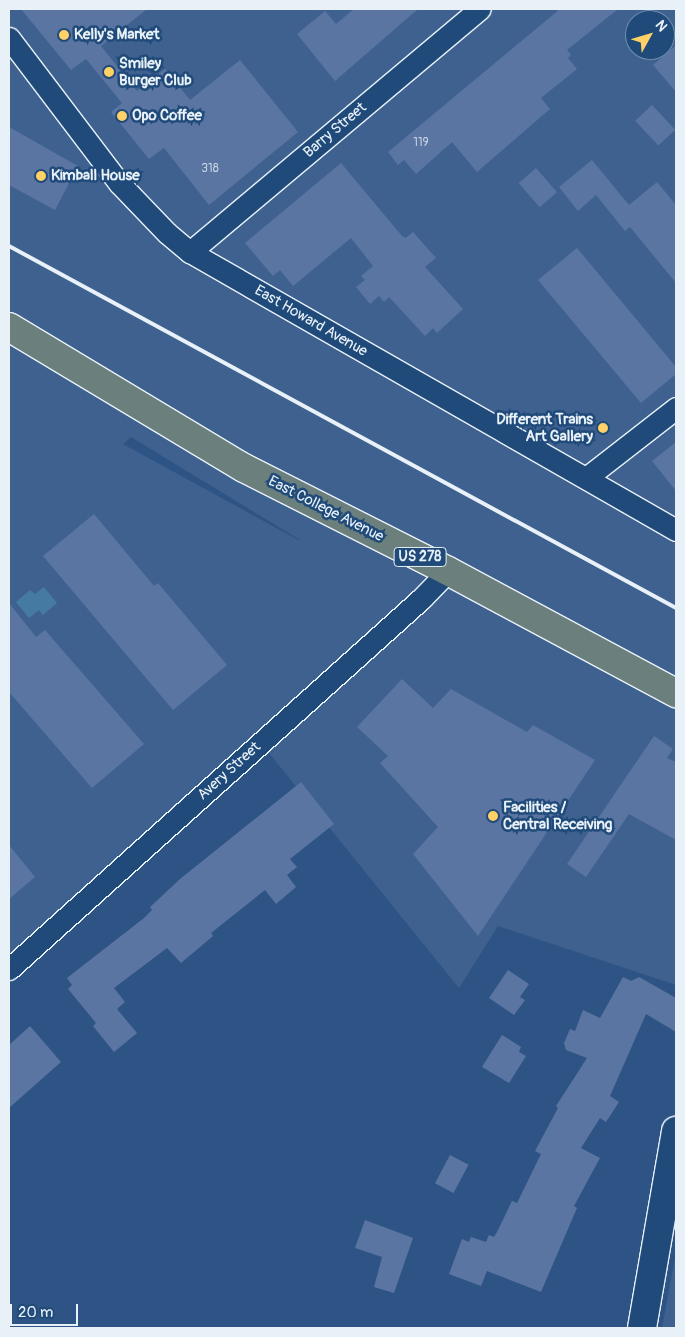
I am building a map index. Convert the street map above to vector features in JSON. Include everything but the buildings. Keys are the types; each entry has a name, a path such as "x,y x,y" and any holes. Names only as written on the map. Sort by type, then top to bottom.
{"main road":[{"name":"East College Avenue","path":"9,327 244,468 448,571 676,693"}],"street":[{"name":"Barry Street","path":"190,252 480,9"},
{"name":"East Howard Avenue","path":"9,38 120,183 167,233 190,252 676,530"},
{"path":"586,478 676,408"},
{"name":"Avery Street","path":"9,969 422,598 448,571"},
{"path":"642,1328 676,1131"}],"shaded area":[{"path":"9,9 676,9 676,985 498,926 459,988 265,748 9,955","holes":["131,437 300,541 123,444"]},
{"path":"44,587 57,603 43,615 39,610 29,618 16,602 30,590 35,594"},
{"path":"676,1253 676,1328 662,1328"}],"railway":[{"path":"9,246 676,608"}],"place":[{"name":"Kelly's Market","path":"64,35"},
{"name":"Smiley Burger Club","path":"109,72"},
{"name":"Opo Coffee","path":"122,116"},
{"name":"Kimball House","path":"41,176"},
{"name":"Different Trains Art Gallery","path":"603,428"},
{"name":"Facilities / Central Receiving","path":"493,816"}]}
